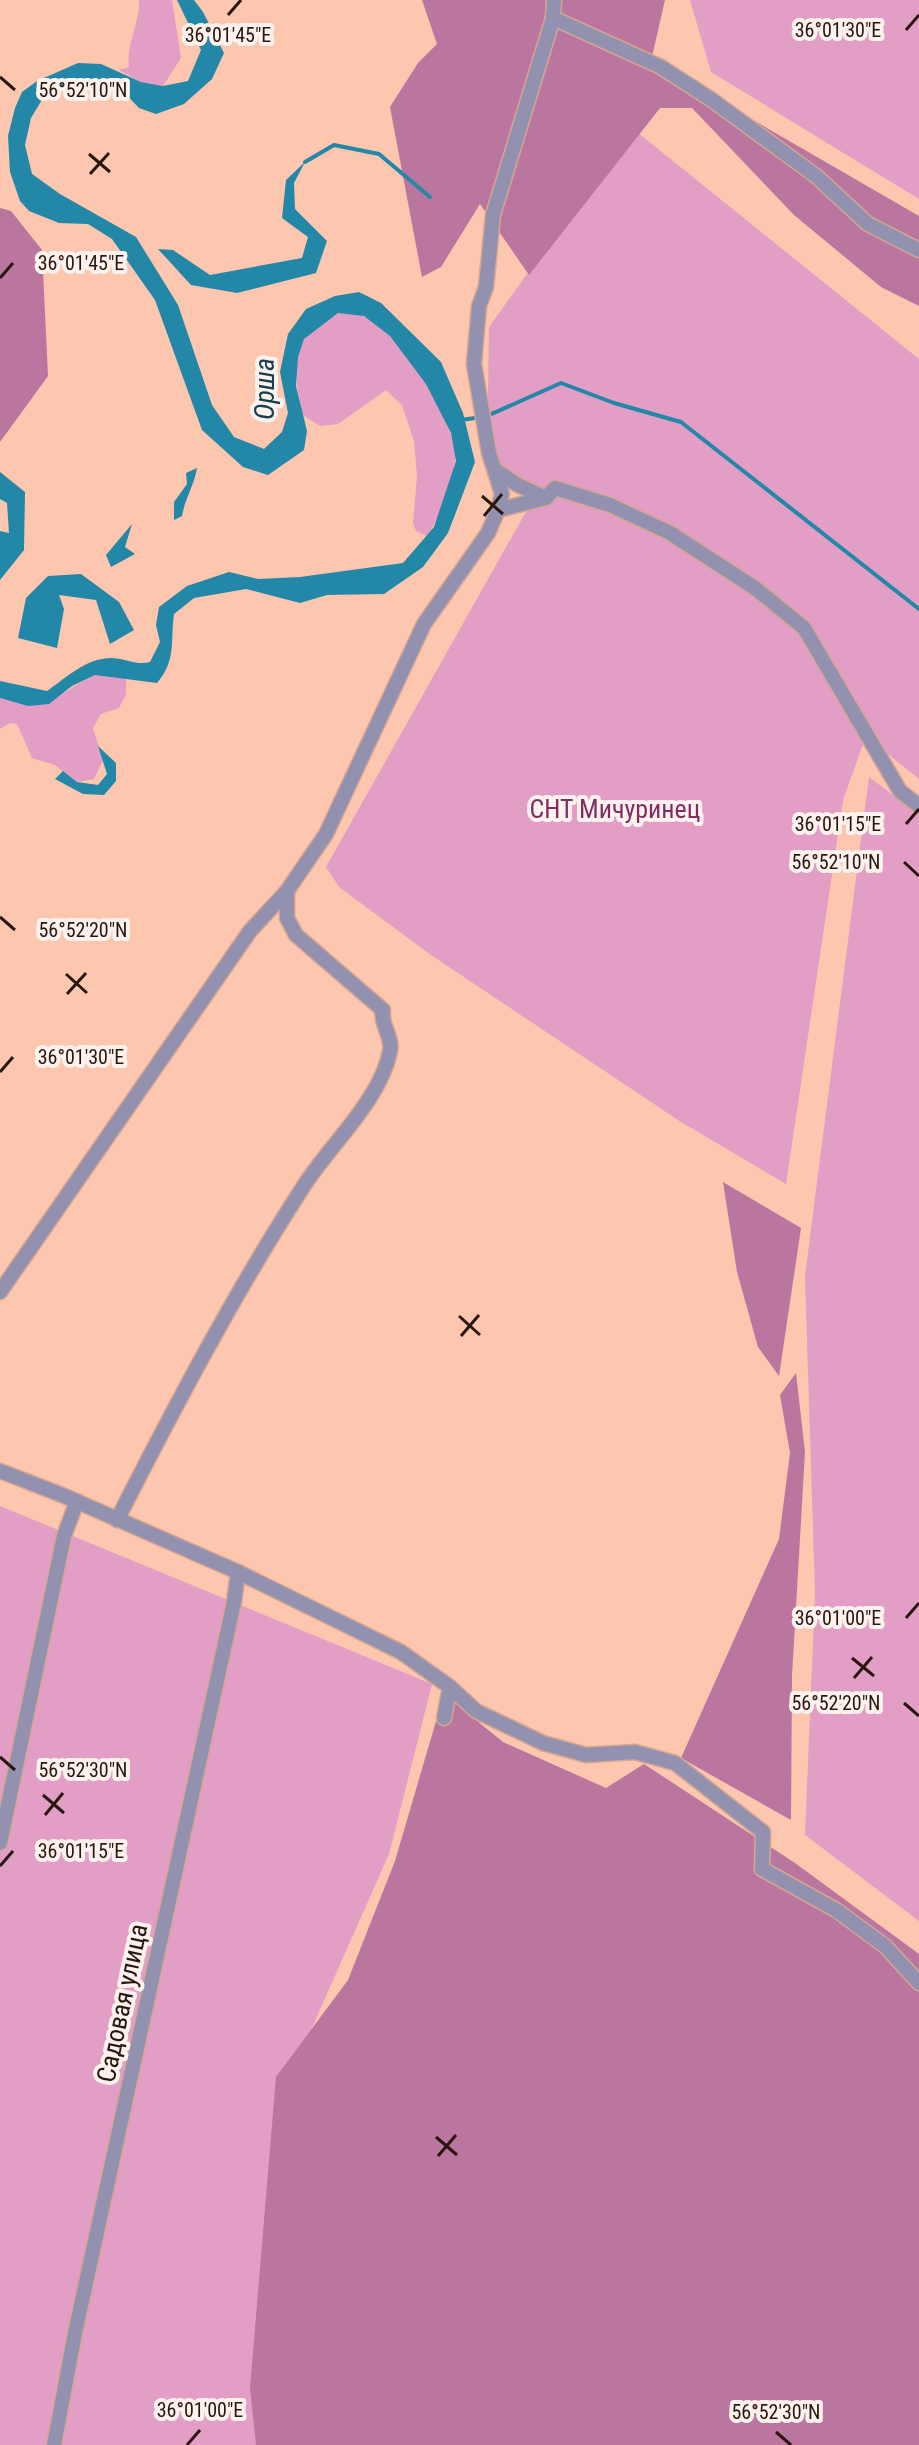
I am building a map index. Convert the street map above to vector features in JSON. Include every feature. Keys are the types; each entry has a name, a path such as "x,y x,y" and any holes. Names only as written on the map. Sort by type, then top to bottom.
{"street":[{"path":"0,1292 250,931 287,891 326,834 424,624 488,533 498,510 502,494 489,453 474,364 479,306 486,287 493,215 553,18 554,0"},
{"path":"553,18 672,74 816,176 868,224 919,250"},
{"path":"497,471 546,498"},
{"path":"498,510 546,498 555,488 610,505 670,533 755,588 804,628 900,791 919,806"},
{"path":"117,1520 202,1357 306,1183 375,1090 391,1050 383,1010 296,935 287,918 287,891"},
{"path":"0,1471 77,1501 238,1572 401,1652 450,1687 476,1711 543,1743 586,1755 635,1752 675,1763 763,1832 762,1869 836,1910 885,1946 919,1983"},
{"path":"0,1843 64,1536 77,1501"},
{"name":"Садовая улица","path":"54,2445 75,2333 238,1572"},
{"path":"444,1718 450,1687"}],"green space":[{"path":"139,0 172,0 181,58 163,86 141,82 119,70 129,67 129,50"},
{"path":"690,0 919,0 919,199 711,72"},
{"name":"СНТ Мичуринец","path":"632,128 919,359 919,779 866,736 843,800 786,1184 681,1122 431,955 339,887 326,867 532,501 487,455 489,327"},
{"path":"338,313 363,316 393,339 424,380 448,425 455,462 444,500 427,536 416,531 413,523 417,476 414,441 402,405 386,390 338,424 320,426 303,415 296,378 300,349 310,333"},
{"path":"95,675 126,677 126,694 119,708 101,714 93,728 103,760 94,779 77,782 55,765 32,758 17,724 10,723 0,729 0,698 18,703 42,704"},
{"path":"869,777 919,815 919,1921 805,1835 815,1593 805,1276"},
{"path":"0,1506 432,1684 389,1854 280,2100 265,2445 0,2445"}],"shaded area":[{"path":"422,0 665,0 651,61 919,216 919,306 881,287 794,215 692,108 660,108 529,275 480,204 441,267 422,277 390,107 418,63 437,44"},
{"path":"0,208 11,211 42,250 48,376 0,442"},
{"path":"723,1182 801,1228 779,1376 758,1347 737,1272"},
{"path":"796,1373 805,1452 792,1676 791,1820 681,1758 779,1539 790,1453 780,1395"},
{"path":"444,1694 503,1742 606,1788 644,1764 795,1863 919,1954 919,2445 256,2445 250,2388 276,2077 348,1980 395,1861"}],"water":[{"path":"177,0 194,0 224,53 212,79 184,104 156,114 139,108 118,86 89,83 43,98 31,118 25,145 32,174 60,194 136,237 178,305 212,405 234,437 264,449 282,432 288,413 280,372 288,334 306,309 335,296 359,292 381,303 441,362 463,413 475,462 448,533 423,567 384,594 327,595 300,603 246,589 194,598 174,614 172,650 168,666 157,683 95,675 72,686 49,704 28,706 0,698 0,681 47,691 93,661 111,658 150,662 160,642 156,625 159,607 187,586 229,572 258,579 300,577 403,563 434,527 456,461 451,433 426,384 390,336 364,316 338,313 304,339 298,357 296,386 307,431 304,450 268,475 243,467 202,430 155,300 112,239 88,224 59,223 29,211 20,201 10,172 8,136 22,92 37,81 78,63 101,64 141,82 163,86 188,81 201,50"},
{"path":"305,162 294,183 295,209 327,241 316,273 237,293 191,285 158,249 173,250 210,275 302,258 308,237 282,218 286,180"},
{"path":"197,468 182,516 174,520 174,502 187,484 186,473"},
{"path":"0,472 25,492 24,550 0,580 0,531 9,533 7,503 0,499"},
{"path":"132,524 125,547 135,554 111,567 106,555"},
{"path":"81,574 119,602 134,630 110,644 96,600 59,595 64,609 57,648 18,638 26,598 48,576"},
{"path":"98,746 116,763 116,781 104,795 83,794 55,779 63,771 77,782 98,785 107,774"}],"waterway":[{"path":"305,162 334,145 379,154 430,197"},
{"path":"487,416 561,383 614,403 681,422 919,609"},
{"path":"461,420 475,418"}],"water label":[{"name":"Орша","path":"264,389"}]}
